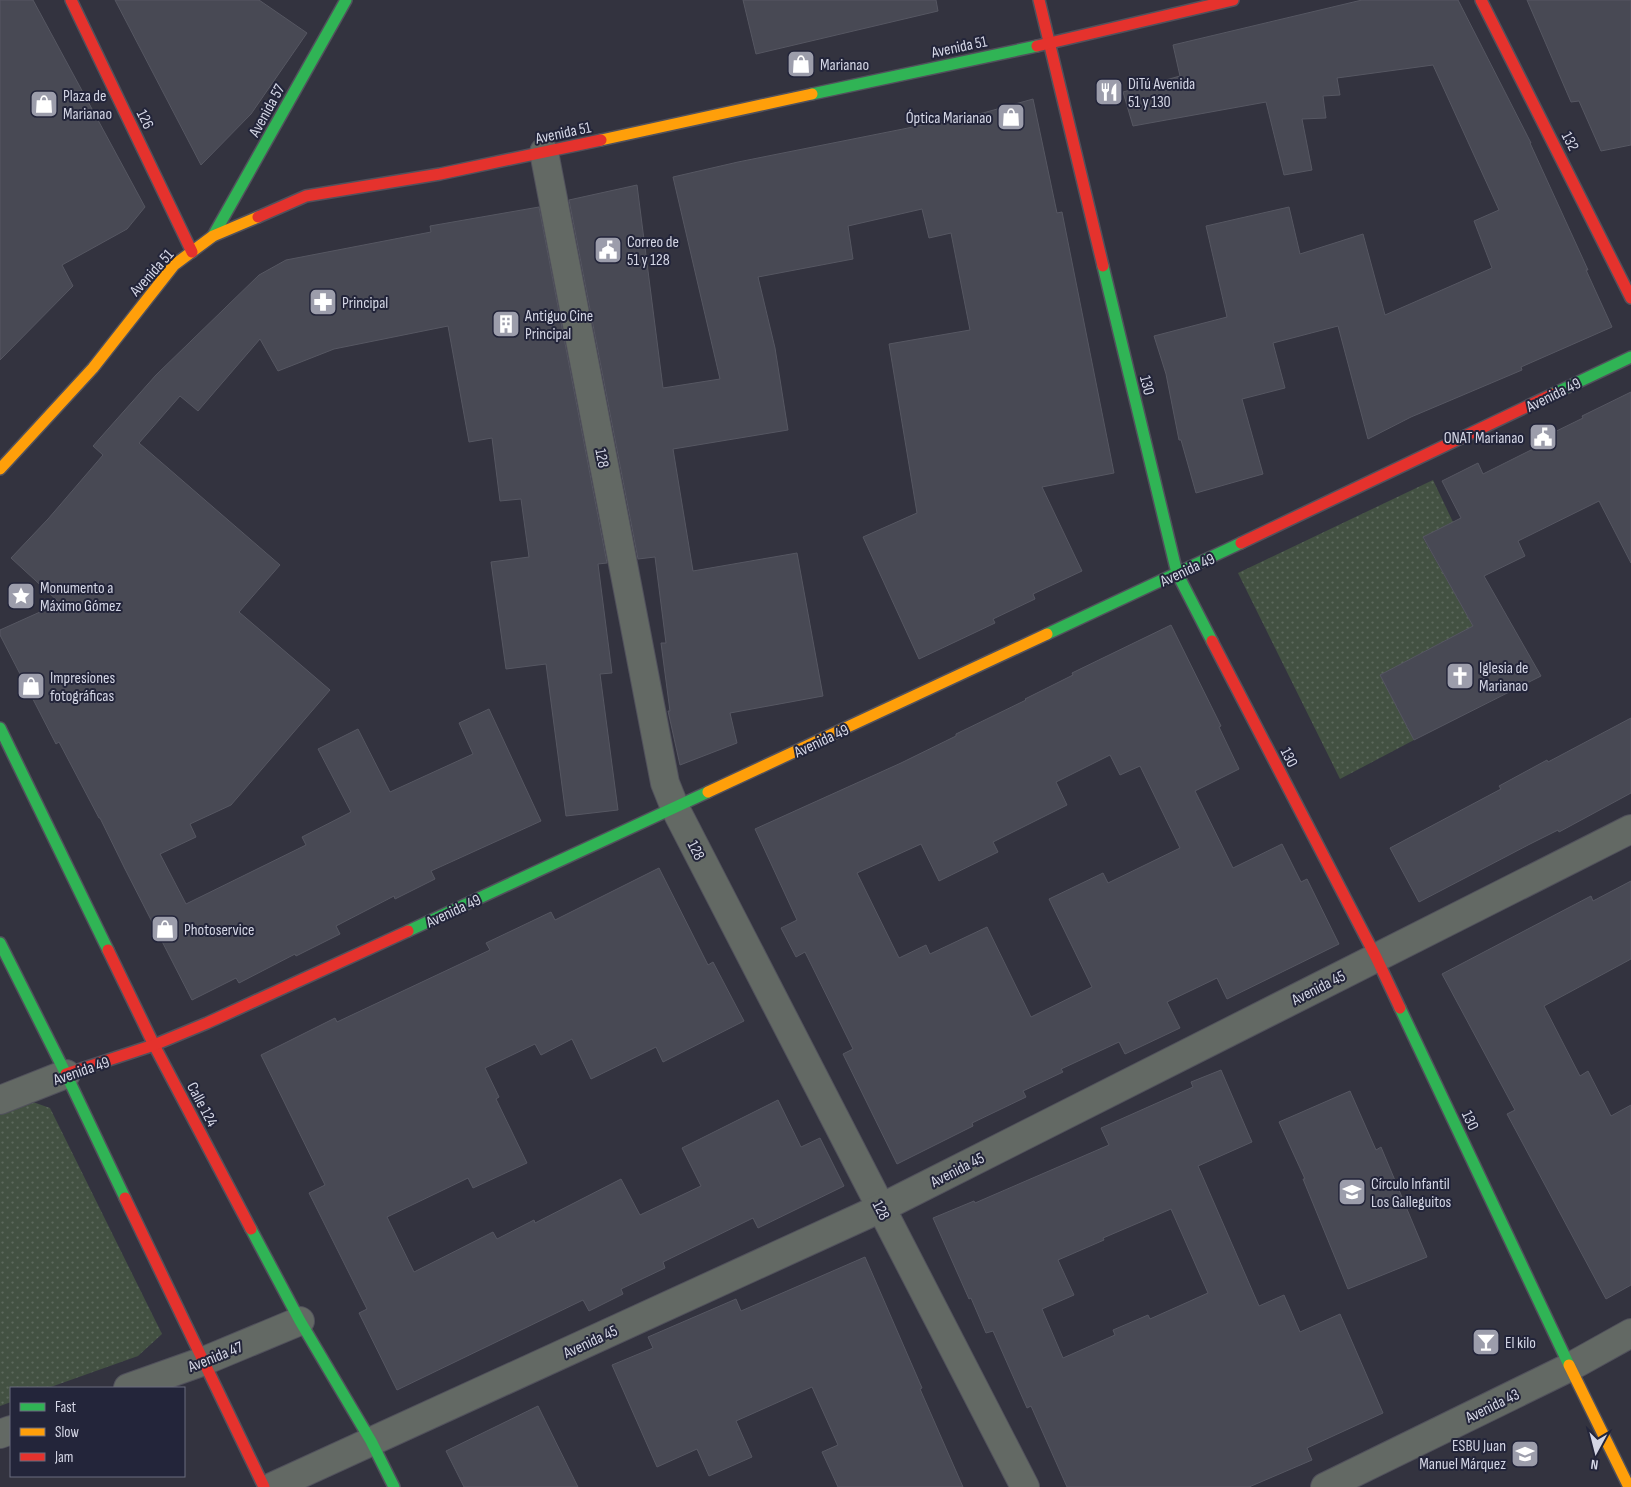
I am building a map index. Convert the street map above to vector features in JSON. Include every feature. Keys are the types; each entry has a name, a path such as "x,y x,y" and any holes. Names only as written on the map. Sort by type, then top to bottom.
{"street":[{"name":"126","path":"70,0 192,252"},
{"name":"Avenida 57","path":"213,236 346,0"},
{"name":"130","path":"1039,0 1177,574 1376,957 1570,1367 1629,1487"},
{"name":"Avenida 51","path":"0,469 93,368 174,265 213,236 306,196 440,174 1049,44 1233,0"},
{"name":"132","path":"1481,0 1631,298"},
{"name":"128","path":"544,152 665,783 676,808 1025,1487"},
{"name":"Avenida 49","path":"0,1100 207,1023 676,808 1177,574 1631,357"},
{"name":"Calle 124","path":"0,728 154,1044 300,1321 371,1441 394,1487"},
{"name":"Avenida 45","path":"272,1487 881,1208 1631,829"},
{"path":"0,944 66,1074 264,1487"},
{"name":"Avenida 47","path":"131,1387 204,1361 300,1321"},
{"name":"Avenida 43","path":"1325,1487 1570,1367 1631,1333"}],"green space":[{"path":"1433,480 1453,522 1423,538 1473,626 1380,675 1414,740 1340,779 1238,573"},
{"path":"30,1101 50,1108 162,1334 138,1356 51,1387 10,1387 10,1402 0,1406 0,1114"}],"building":[{"name":"Plaza de Marianao","path":"0,0 33,0 145,207 127,229 62,265 73,286 0,360"},
{"path":"115,0 259,0 307,33 251,114 201,165"},
{"path":"743,0 936,0 938,11 756,54"},
{"path":"1362,0 1458,0 1531,143 1612,327 1521,367 1522,370 1411,417 1368,439 1338,326 1273,343 1285,388 1242,399 1263,474 1196,493 1181,440 1179,440 1166,374 1154,336 1227,317 1206,226 1289,207 1300,254 1363,234 1385,315 1492,268 1474,221 1499,210 1433,65 1337,78 1340,95 1323,96 1326,118 1302,119 1312,170 1284,175 1266,102 1133,126 1123,92 1180,76 1173,45"},
{"path":"1527,0 1631,0 1631,145 1601,151 1579,101 1571,102"},
{"path":"1033,99 1057,213 1062,212 1114,473 1042,487 1082,571 1033,594 1035,599 993,619 995,623 919,659 863,537 917,513 889,344 970,330 951,233 929,238 922,209 848,226 853,259 758,277 775,348 788,430 673,449 693,571 797,553 823,696 730,713 737,743 680,765 668,711 670,711 661,643 666,643 655,557 638,559 569,200 637,185 663,388 720,379 673,177 738,162 983,113"},
{"path":"539,207 607,563 598,564 612,673 600,674 618,810 566,816 546,664 506,669 491,562 529,557 521,499 500,501 492,438 469,442 448,326 334,349 278,371 260,339 198,411 180,396 139,443 280,565 239,612 330,690 231,805 190,824 196,837 160,854 186,904 306,845 302,837 351,812 318,749 358,729 390,792 473,754 459,723 489,709 541,821 431,871 435,879 395,899 394,896 336,926 340,934 296,956 295,954 239,983 236,978 192,1000 100,818 59,742 56,744 0,635 0,630 60,603 11,558 48,519 103,455 93,446 156,375 259,275 286,260 431,232 430,226"},
{"path":"1631,392 1631,563 1599,501 1518,541 1525,556 1484,576 1541,676 1414,740 1380,675 1473,626 1423,537 1461,518 1442,481 1478,463 1483,474 1535,448 1532,443"},
{"path":"1171,625 1221,726 1219,727 1239,769 1195,791 1233,868 1282,844 1301,882 1307,879 1339,944 1227,999 1217,978 1167,1002 1180,1028 1125,1054 1119,1042 1061,1069 1063,1072 1023,1091 1026,1097 972,1123 973,1126 897,1164 843,1054 853,1049 805,952 796,957 781,928 797,920 755,829 956,736 956,734 1073,675 1072,673","holes":["1110,755 1120,775 1140,766 1180,848 1108,883 1103,873 1049,899 1092,987 1031,1017 987,927 930,954 926,945 899,958 857,873 921,844 939,881 998,852 993,842 1067,805 1056,782"]},
{"path":"1631,718 1631,793 1559,832 1558,830 1419,902 1390,848 1501,789 1499,786 1547,760 1548,762"},
{"path":"659,868 708,965 713,962 744,1021 663,1062 656,1047 591,1079 572,1039 541,1055 535,1044 485,1068 499,1097 496,1099 527,1163 473,1188 468,1178 387,1217 414,1272 493,1232 497,1239 534,1220 535,1223 621,1179 640,1215 701,1186 682,1148 778,1100 801,1147 820,1138 844,1186 758,1228 753,1218 663,1262 665,1268 621,1289 623,1294 589,1311 583,1300 397,1390 359,1313 367,1309 309,1193 325,1185 261,1055 335,1018 337,1022 490,950 486,943 551,912 555,920"},
{"path":"1631,881 1631,959 1544,1006 1580,1076 1588,1071 1611,1116 1631,1105 1631,1285 1606,1299 1507,1114 1515,1110 1442,974 1591,896 1593,901"},
{"path":"1221,1070 1252,1142 1198,1166 1259,1306 1284,1295 1300,1332 1340,1314 1383,1413 1307,1448 1312,1460 1249,1487 1067,1487 1031,1406 1027,1408 993,1331 986,1333 971,1298 969,1299 933,1218 974,1201 975,1203 1109,1145 1101,1128 1193,1087 1191,1082","holes":["1171,1209 1208,1293 1150,1319 1148,1315 1113,1330 1115,1335 1063,1358 1042,1309 1074,1295 1058,1260 1104,1240 1103,1238"]},
{"path":"1350,1091 1376,1150 1381,1147 1427,1257 1348,1289 1303,1179 1305,1179 1279,1122"},
{"path":"865,1257 963,1487 838,1487 822,1452 838,1445 812,1387 736,1421 752,1457 709,1476 697,1449 657,1467 612,1365 653,1348 648,1337 736,1299 741,1311"},
{"path":"538,1406 578,1487 464,1487 446,1451"}],"traffic: fast":[{"path":"213,236 346,0"},
{"path":"812,94 1037,46"},
{"path":"1103,266 1177,573 1212,641"},
{"path":"1553,394 1631,357"},
{"path":"1047,634 1241,543"},
{"path":"0,728 108,950"},
{"path":"408,931 708,792"},
{"path":"0,943 66,1074 125,1198"},
{"path":"1400,1008 1569,1365"},
{"path":"251,1229 300,1321 371,1441 394,1487"}],"traffic: slow":[{"path":"601,140 812,94"},
{"path":"0,469 93,368 174,265 213,236 258,217"},
{"path":"708,792 1047,634"},
{"path":"1569,1365 1629,1487"}],"traffic: jam":[{"path":"71,0 192,252"},
{"path":"1039,0 1103,266"},
{"path":"1037,46 1233,0"},
{"path":"1481,0 1631,298"},
{"path":"258,217 306,196 440,174 601,140"},
{"path":"1241,543 1553,394"},
{"path":"1212,641 1376,957 1400,1008"},
{"path":"66,1074 154,1045 207,1023 408,931"},
{"path":"108,950 154,1045 251,1229"},
{"path":"125,1198 264,1487"}],"place":[{"name":"Marianao","path":"801,64"},
{"name":"DiTú Avenida 51 y 130","path":"1109,92"},
{"name":"Plaza de Marianao","path":"44,104"},
{"name":"Óptica Marianao","path":"1011,117"},
{"name":"Correo de 51 y 128","path":"608,250"},
{"name":"Principal","path":"323,302"},
{"name":"Antiguo Cine Principal","path":"506,324"},
{"name":"ONAT Marianao","path":"1543,437"},
{"name":"Monumento a Máximo Gómez","path":"21,596"},
{"name":"Iglesia de Marianao","path":"1460,676"},
{"name":"Impresiones fotográficas","path":"31,686"},
{"name":"Photoservice","path":"165,929"},
{"name":"Círculo Infantil Los Galleguitos","path":"1352,1192"},
{"name":"El kilo","path":"1486,1342"},
{"name":"ESBU Juan Manuel Márquez","path":"1525,1454"}]}
